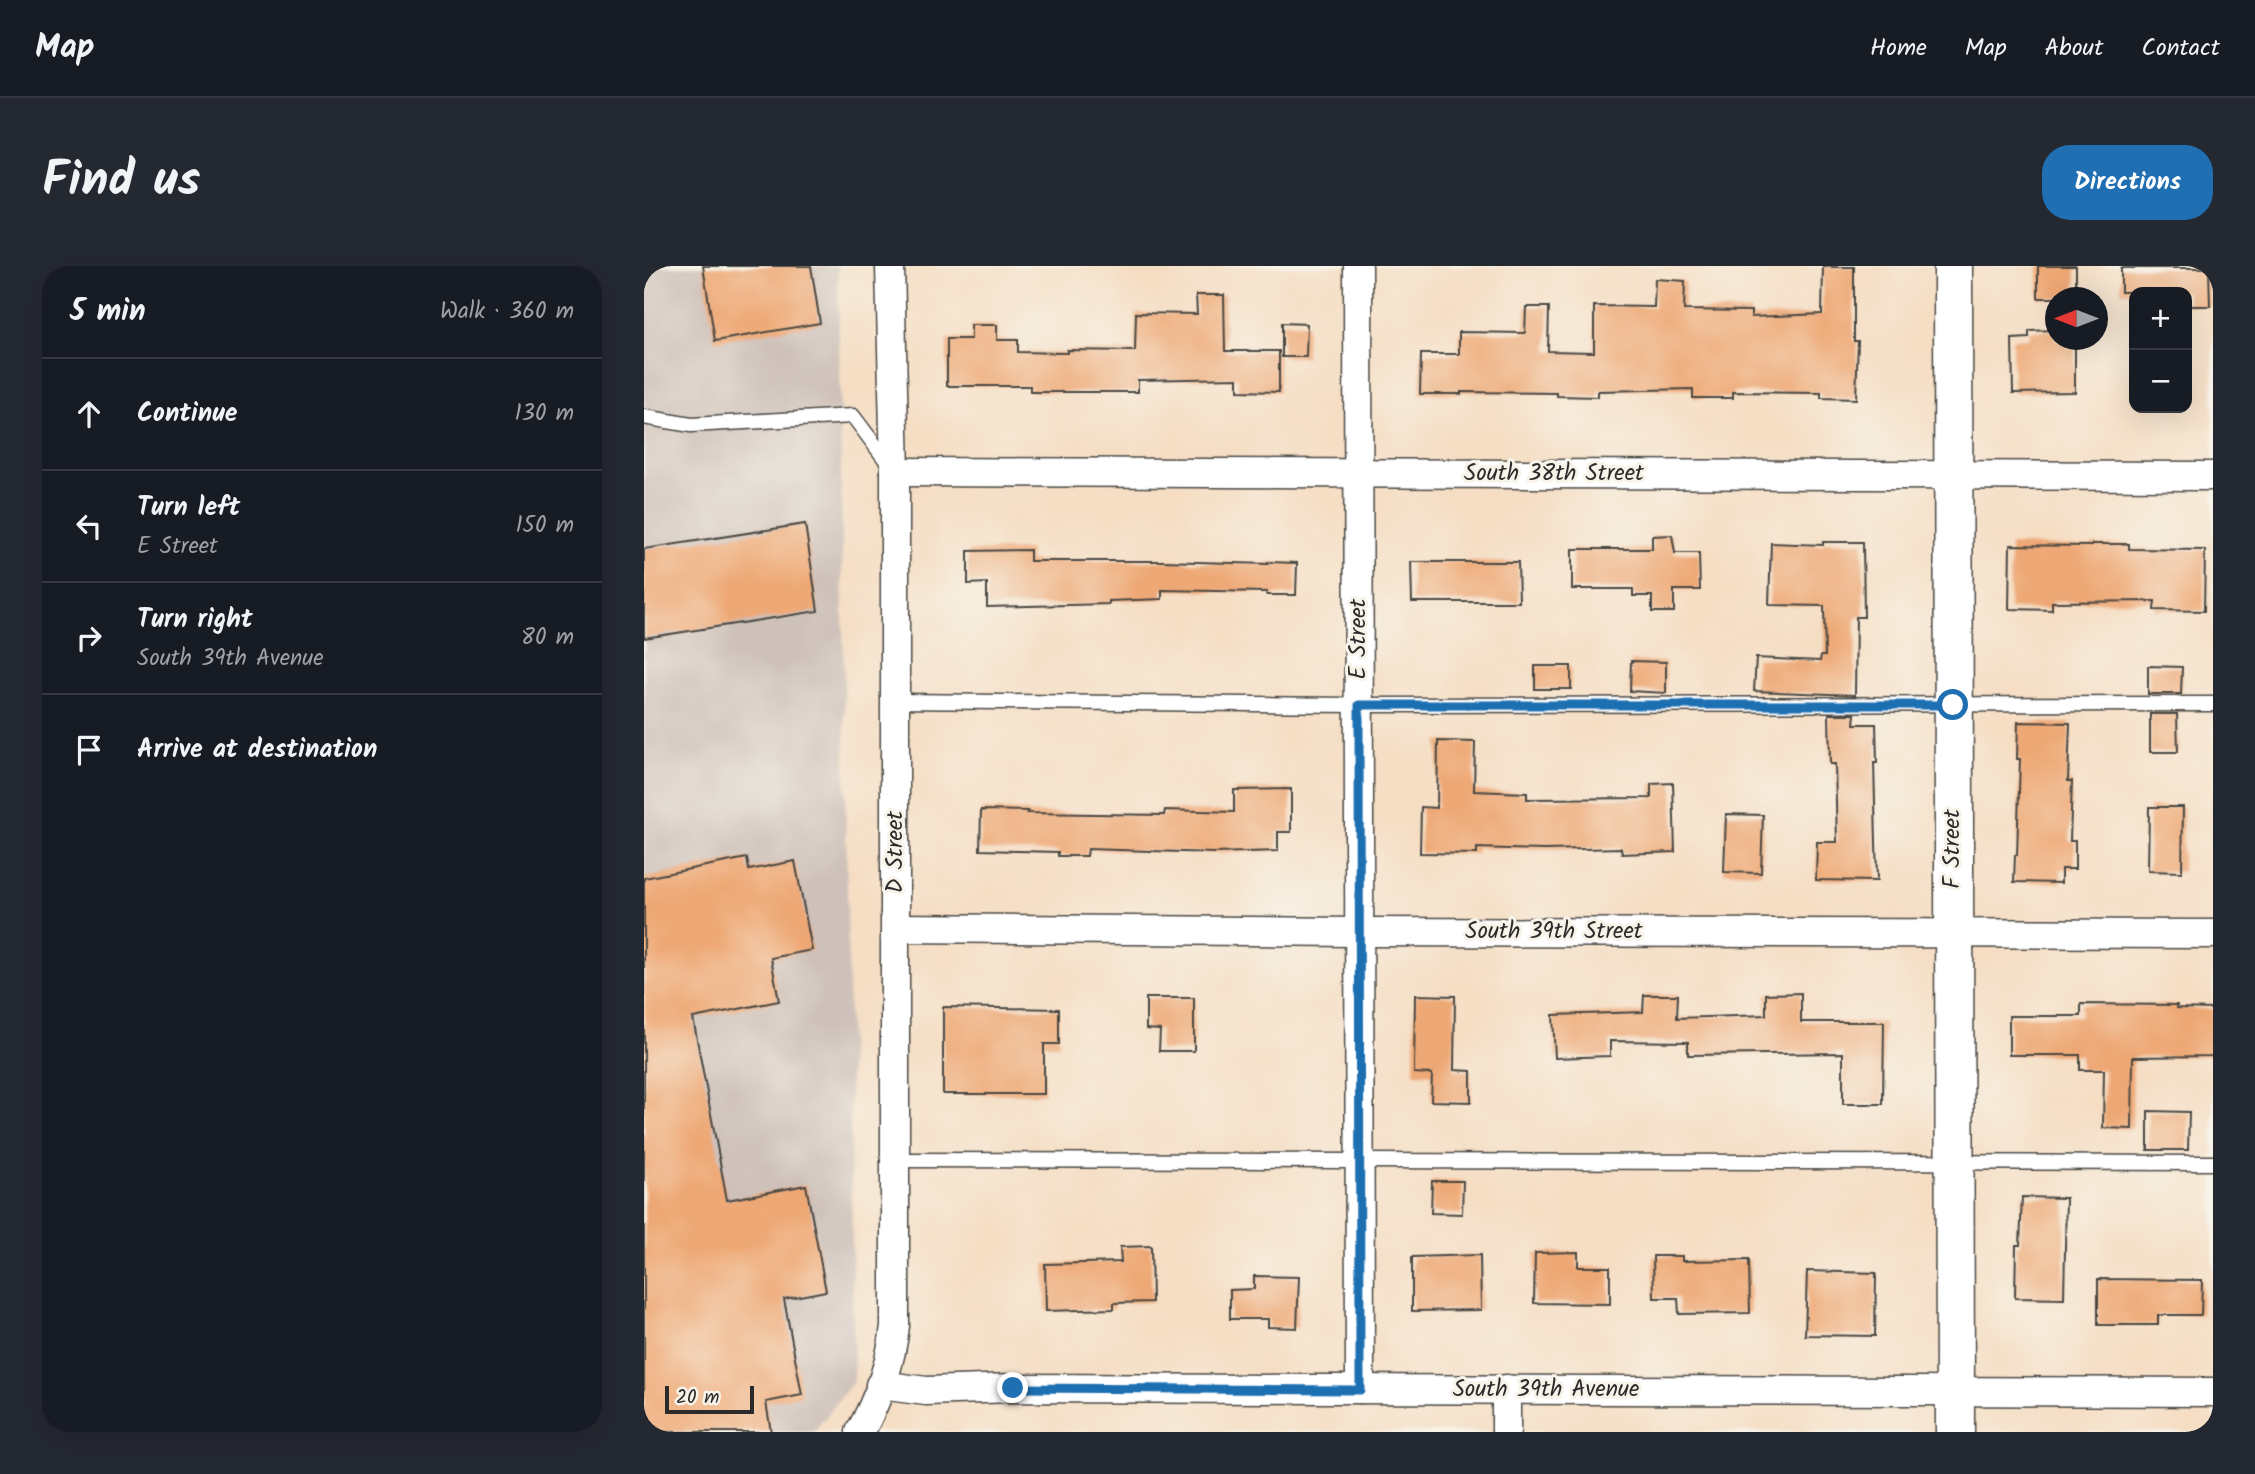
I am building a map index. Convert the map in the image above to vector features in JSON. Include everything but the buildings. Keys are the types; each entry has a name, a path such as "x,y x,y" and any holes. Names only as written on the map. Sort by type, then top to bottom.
{"main road":[{"name":"F Street","path":"1953,266 1955,1432"}],"street":[{"name":"D Street","path":"860,1432 872,1410 894,1341 895,1326 895,472 890,266"},
{"name":"E Street","path":"1358,266 1360,1390"},
{"name":"South 38th Street","path":"895,472 2213,476"},
{"name":"South 39th Street","path":"896,928 2213,934"},
{"name":"South 39th Avenue","path":"880,1385 926,1391 1013,1388 2213,1392"},
{"path":"1506,1390 1506,1432"}],"lane":[{"path":"644,417 691,425 853,416 895,472"},
{"path":"895,701 1359,705 2213,704"},
{"path":"895,1160 2213,1163"}],"shaded area":[{"path":"644,266 838,266 854,1380 814,1432 644,1432"}],"route":[{"path":"1013,1388 1360,1390 1359,705 1953,705"}]}
